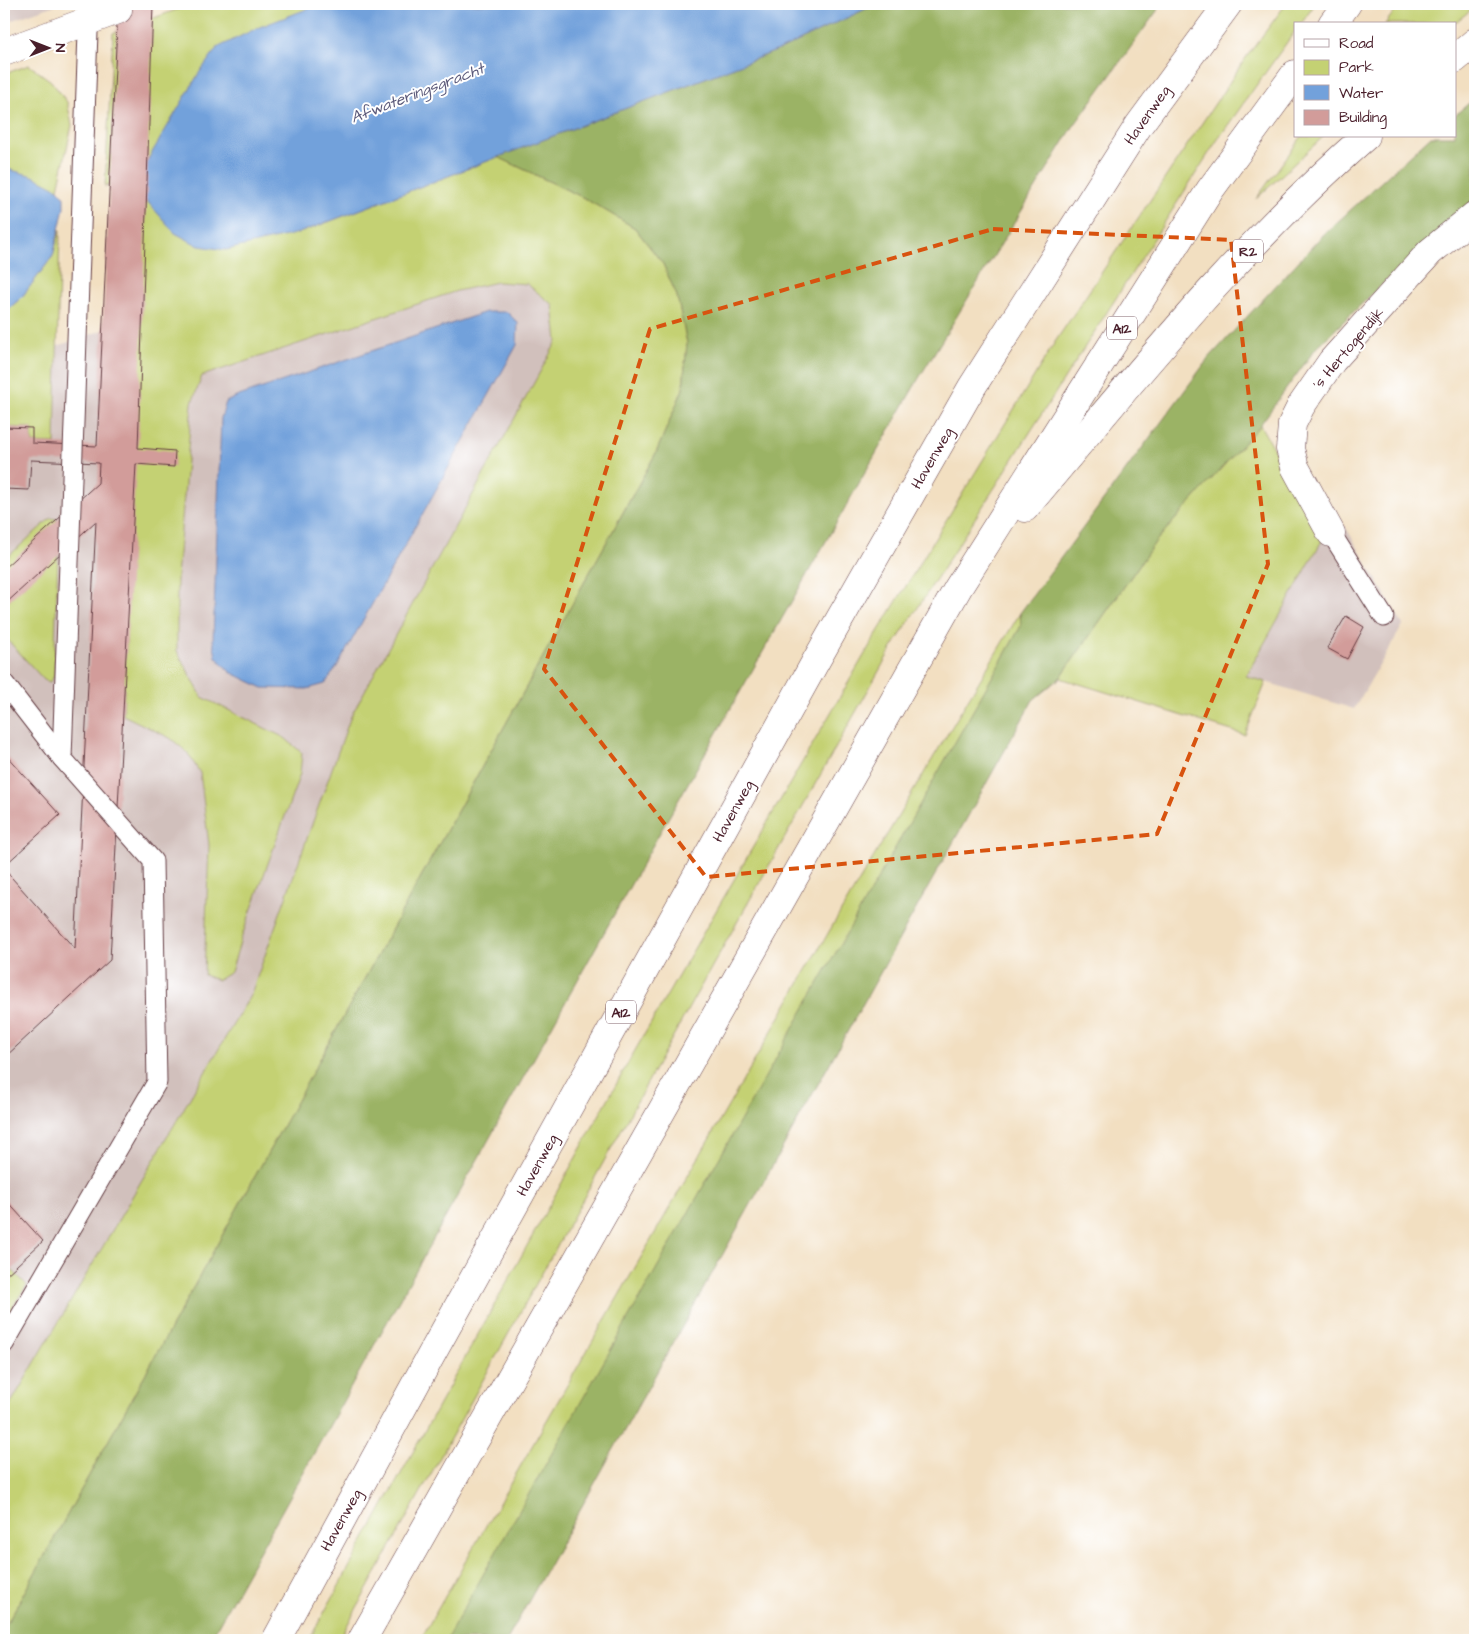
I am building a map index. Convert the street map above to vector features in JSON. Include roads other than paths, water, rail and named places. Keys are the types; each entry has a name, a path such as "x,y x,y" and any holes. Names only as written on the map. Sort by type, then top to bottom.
{"main road":[{"name":"Havenweg","path":"276,1640 434,1350 813,668 972,388 1139,124 1228,4"},
{"path":"1334,22 1347,4"},
{"path":"4,52 89,13 118,10"},
{"path":"1456,58 1475,42"},
{"name":"A12","path":"362,1640 958,588 1210,190 1294,75"},
{"name":"R2","path":"958,588 1138,374 1235,264 1334,164 1364,138"},
{"name":"'s Hertogendijk","path":"1330,533 1295,467 1290,449 1292,424 1301,406 1332,362 1430,252 1475,216"}],"lane":[{"path":"62,758 89,13"},
{"path":"1330,533 1384,617"},
{"path":"4,683 62,758 153,861 157,1082 4,1344"}],"water":[{"name":"Afwateringsgracht","path":"320,4 876,4 784,48 299,233 226,250 199,246 175,233 145,199 147,161 199,73 217,48 257,28"},
{"path":"4,168 33,176 58,189 64,196 64,208 53,256 22,297 4,313"},
{"path":"486,312 507,312 518,323 517,345 338,665 325,684 307,689 263,688 230,672 216,657 213,640 221,418 226,402"}]}
